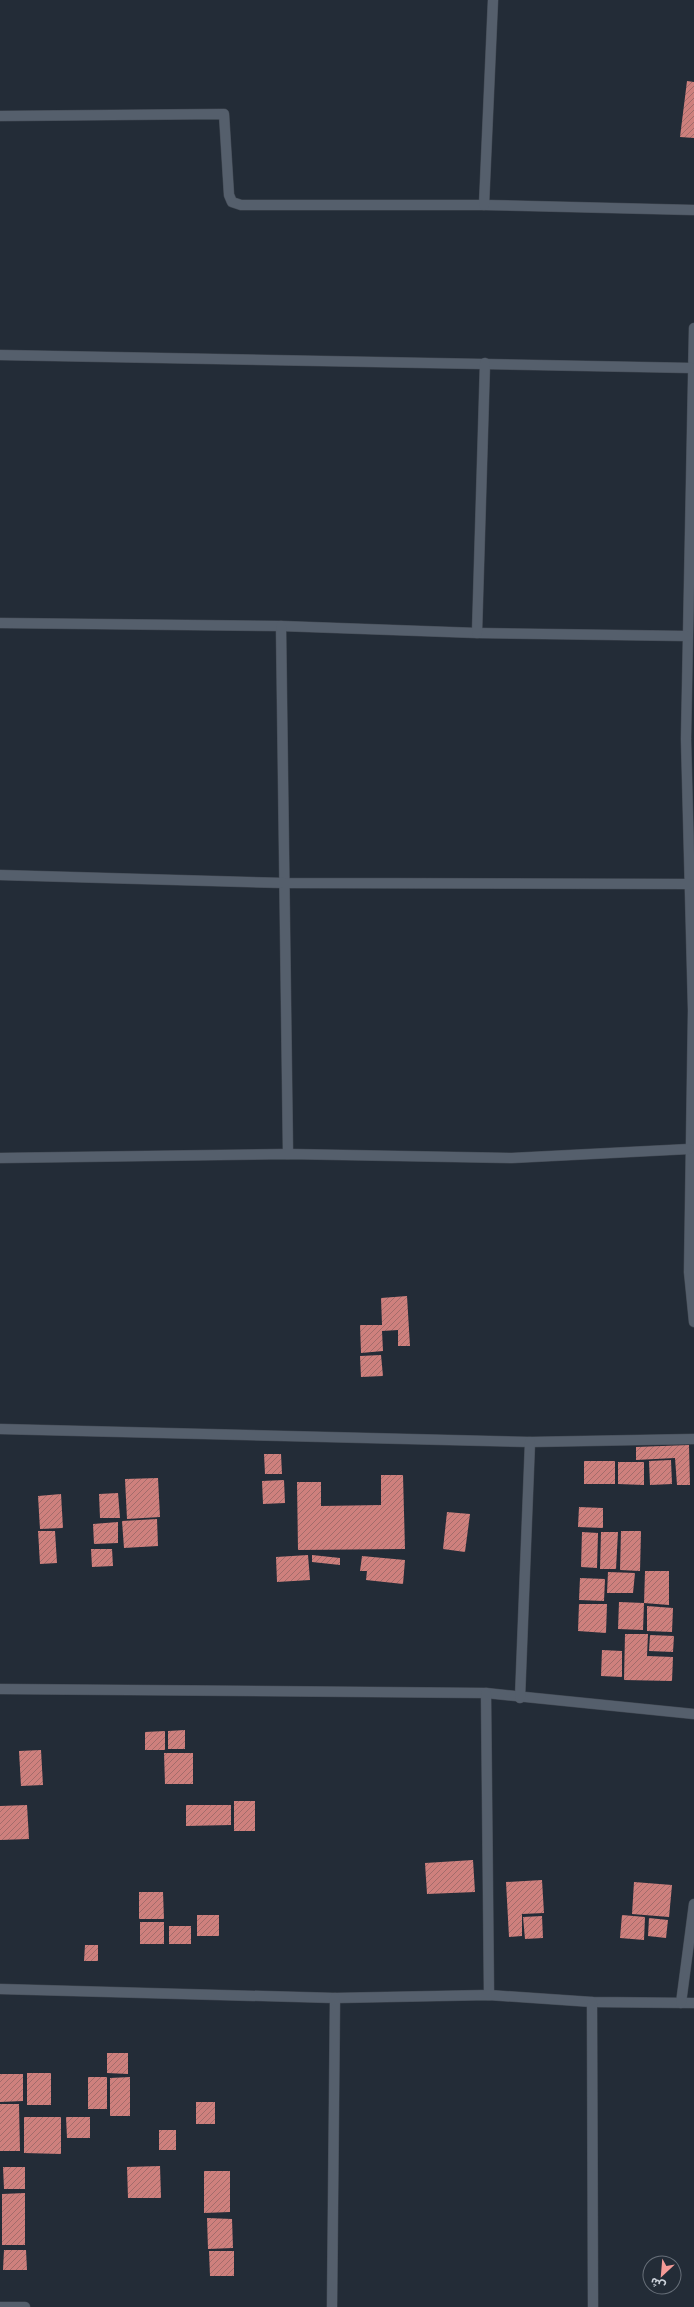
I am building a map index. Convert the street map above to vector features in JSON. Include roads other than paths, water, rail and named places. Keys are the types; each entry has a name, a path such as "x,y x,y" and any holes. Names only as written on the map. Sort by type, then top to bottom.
{"street":[{"path":"484,205 493,0"},
{"path":"0,116 224,114 229,195 232,202 241,205 484,205 694,210"},
{"path":"694,328 692,368 692,477 687,636 690,739 690,884 693,1010 690,1149 694,1322"},
{"path":"0,355 692,368"},
{"path":"476,633 485,363"},
{"path":"0,623 281,626 476,633 687,636"},
{"path":"281,626 288,1154"},
{"path":"0,875 285,883 690,884"},
{"path":"0,1158 288,1154 512,1158 690,1149"},
{"path":"0,1429 530,1442 694,1439"},
{"path":"520,1698 530,1442"},
{"path":"0,1690 486,1693 520,1698 694,1714"},
{"path":"486,1693 489,1995"},
{"path":"681,2003 694,1904"},
{"path":"0,1989 335,1998 489,1995 592,2002 694,2003"},
{"path":"332,2307 335,1998"},
{"path":"592,2002 593,2307"},
{"path":"0,2307 25,2307"}]}
